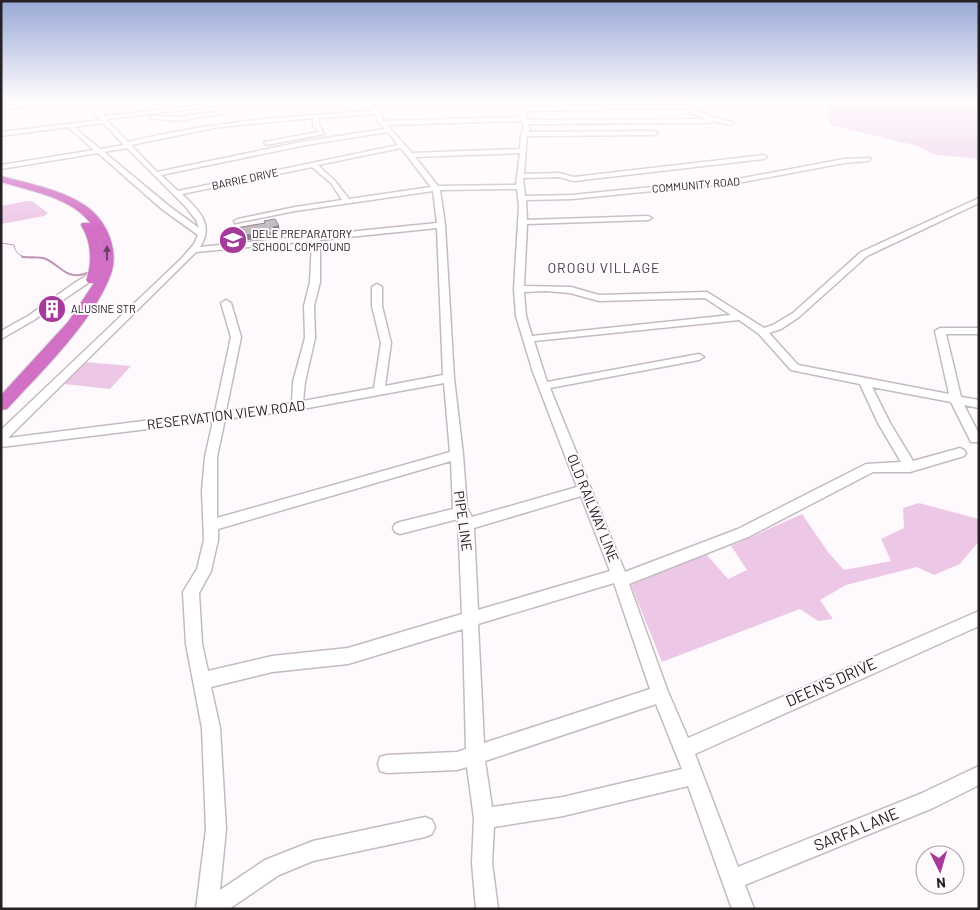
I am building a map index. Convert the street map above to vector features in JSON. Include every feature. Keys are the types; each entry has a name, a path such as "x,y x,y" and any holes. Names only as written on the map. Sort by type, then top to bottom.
{"highway":[{"path":"1,179 51,195 86,212 100,226 107,242 108,257 105,272 88,305 1,405"},
{"path":"1,184 59,205 78,215 90,229 95,243 95,274 79,303 1,392"}],"street":[{"path":"89,142 166,208 202,234"},
{"path":"1,437 193,250 202,234 203,227 200,220 177,193 125,142"},
{"path":"1,167 139,142"},
{"path":"156,174 315,142"},
{"path":"399,142 436,188"},
{"name":"OLD RAILWAY LINE","path":"523,142 521,192 523,233 519,289 521,316 544,386 620,578 660,694 684,749 692,776 742,909"},
{"name":"BARRIE DRIVE","path":"177,193 401,146"},
{"path":"410,155 524,151"},
{"path":"521,192 559,175 574,179 764,157"},
{"name":"COMMUNITY ROAD","path":"521,192 572,197 743,180 868,159"},
{"path":"314,164 333,182 346,200"},
{"path":"238,220 346,200 436,188 521,192 587,204"},
{"name":"PIPE LINE","path":"436,188 441,224 449,378 457,455 460,512 465,518 471,619 475,755 484,818 482,862 487,909"},
{"path":"763,332 777,327 796,315 864,254 979,200"},
{"path":"522,222 648,218"},
{"path":"193,250 316,238 378,229 441,224"},
{"path":"297,406 299,382 310,338 309,306 314,282 316,238"},
{"path":"1,336 74,286 95,274"},
{"path":"377,287 378,306 386,343 379,392"},
{"path":"519,289 546,288 571,290 599,298 707,295 763,332 790,365 864,382 979,404"},
{"path":"208,909 216,829 211,728 194,644 191,592 204,570 211,540 211,457 214,435 220,416 236,337 226,303"},
{"path":"528,339 741,316"},
{"path":"1,323 12,327"},
{"path":"975,439 956,400 940,331 979,331"},
{"path":"544,386 699,357"},
{"name":"RESERVATION VIEW ROAD","path":"1,443 297,406 449,378"},
{"path":"864,382 884,423 910,468"},
{"path":"202,681 272,664 348,656 471,619 620,578 743,533 871,467 910,468 960,453"},
{"path":"211,524 457,455"},
{"path":"400,528 465,518 586,490"},
{"name":"DEEN'S DRIVE","path":"684,749 979,618"},
{"path":"388,764 457,761 660,694"},
{"name":"SARFA LANE","path":"731,880 926,801 979,774"},
{"path":"484,818 524,815 565,808 692,776"},
{"path":"208,909 272,867 313,851 425,827"}],"shaded area":[{"path":"902,142 979,142 979,159 936,155 917,146"},
{"path":"32,201 48,213 44,216 1,224 1,206"},
{"path":"85,362 131,366 110,389 64,384"},
{"path":"919,503 979,519 979,541 960,564 934,575 917,567 846,585 820,600 833,619 818,621 800,609 662,662 631,585 706,554 728,579 747,570 731,546 802,514 828,552 844,570 891,561 881,539 904,528 903,508"}],"building":[{"path":"275,219 279,226 273,227 274,232 237,236 236,228 265,223 264,221"}],"waterway":[{"path":"1,243 14,245 16,252 26,257"},
{"path":"26,257 44,258 69,274 80,275 87,273"},
{"path":"26,257 33,258"}],"place":[{"name":"DELE PREPARATORY SCHOOL COMPOUND","path":"233,240"},
{"name":"ALUSINE STR","path":"52,309"}],"district":[{"name":"OROGU VILLAGE","path":"604,268"}]}
